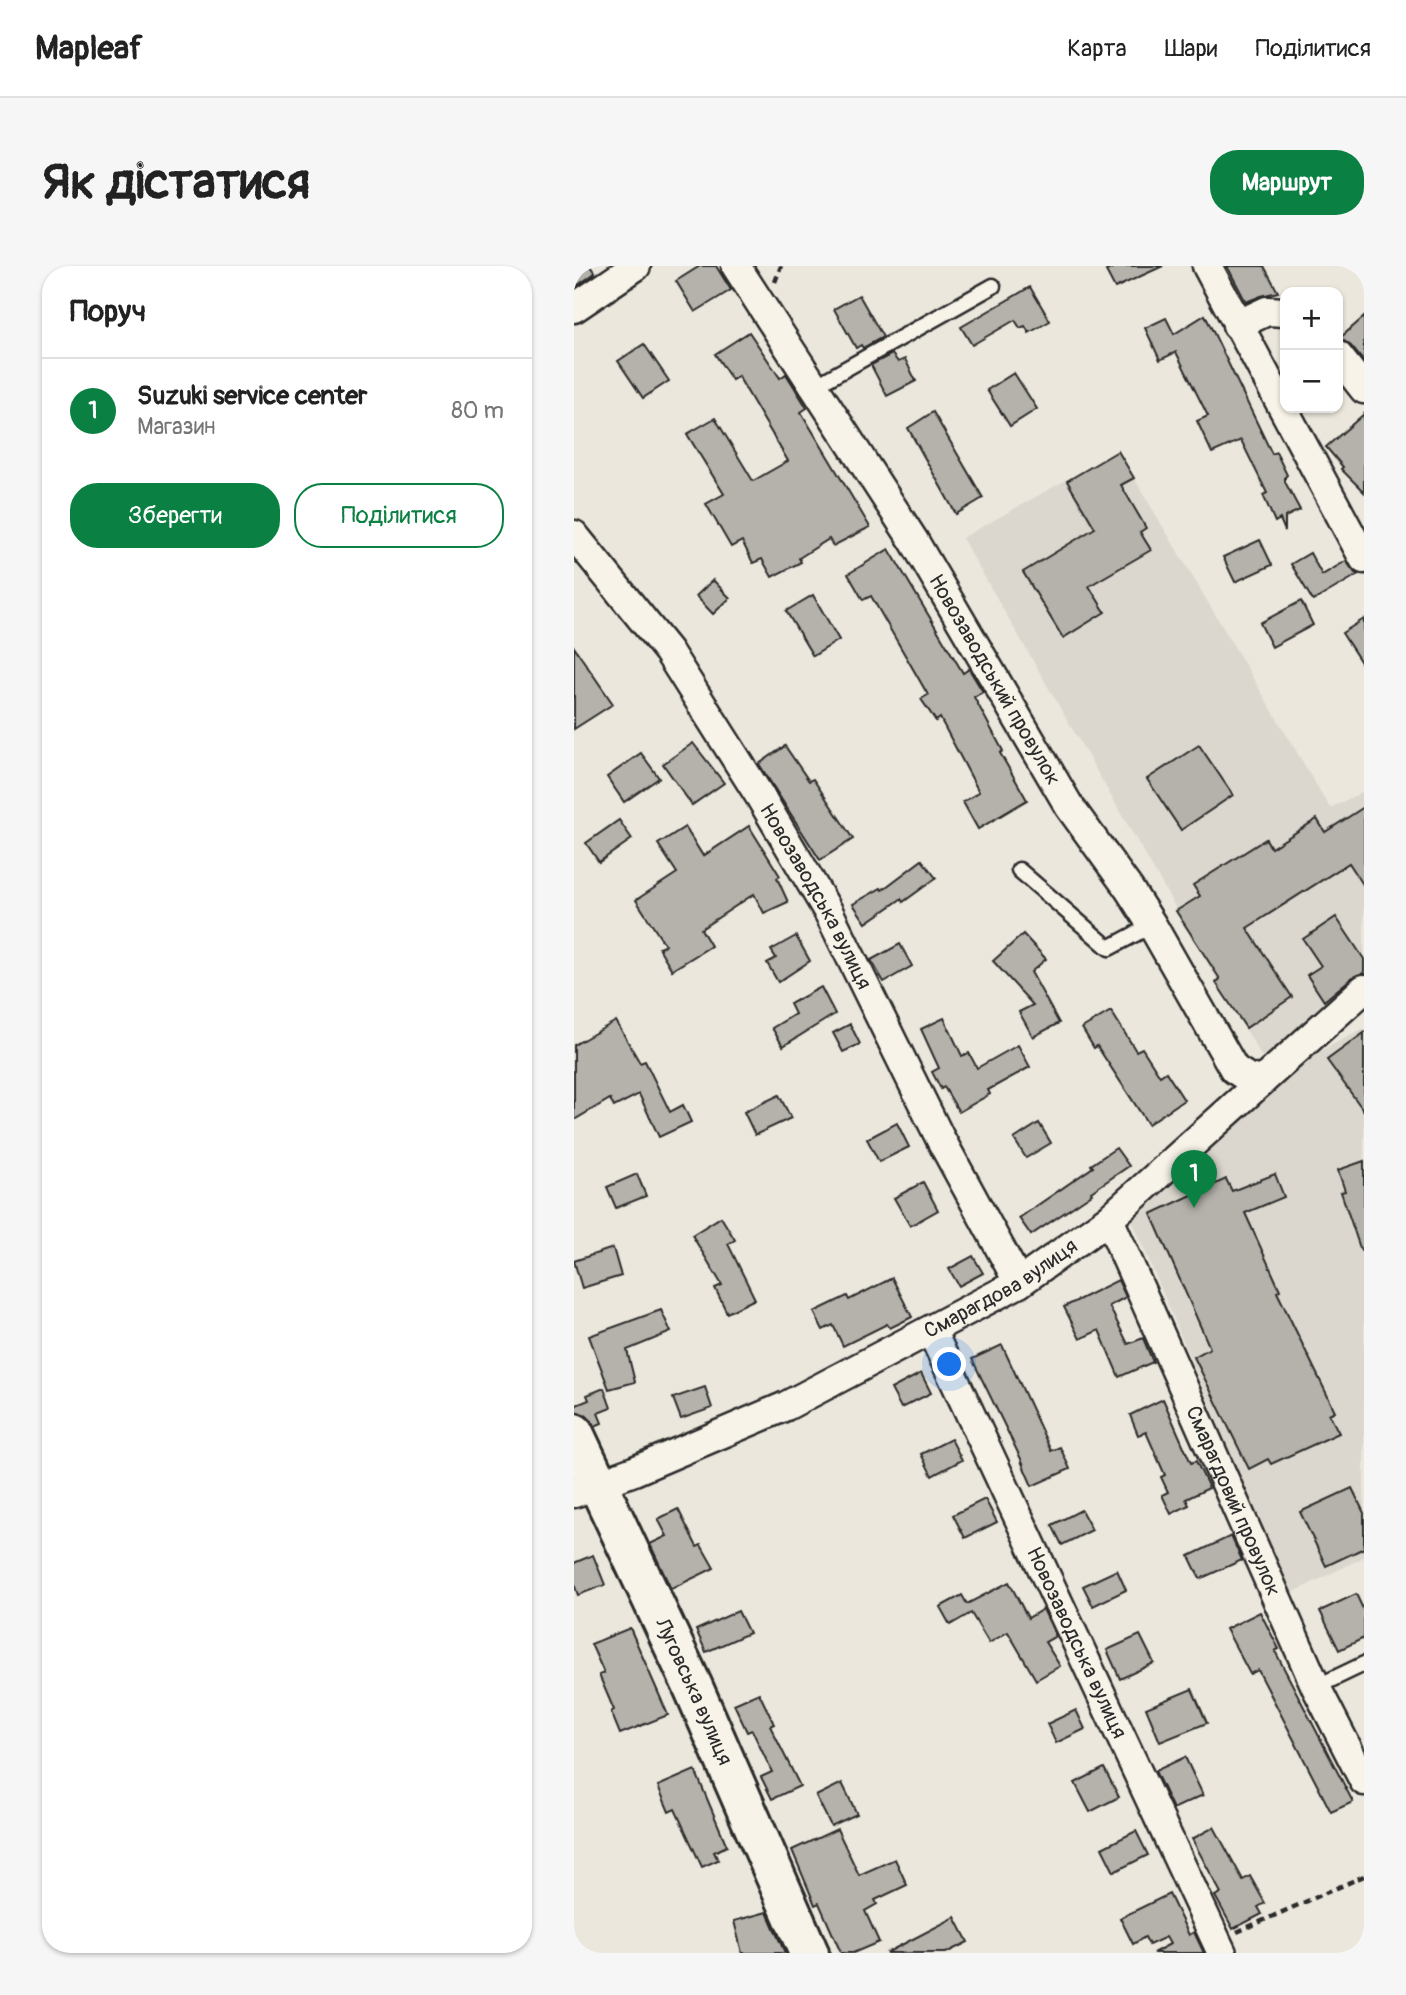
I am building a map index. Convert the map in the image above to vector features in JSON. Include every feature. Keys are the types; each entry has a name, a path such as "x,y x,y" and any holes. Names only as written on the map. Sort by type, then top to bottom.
{"street":[{"path":"574,308 636,266"},
{"name":"Новозаводський провулок","path":"736,266 914,541 1069,806 1152,925 1234,1069 1248,1078 1262,1081"},
{"path":"1207,266 1364,559"},
{"path":"1237,324 1267,311 1280,312"},
{"path":"1343,362 1364,389"},
{"name":"Новозаводська вулиця","path":"574,535 668,651 830,913 940,1138 1019,1283"},
{"name":"Смарагдова вулиця","path":"587,1488 786,1406 1019,1283 1109,1219 1364,989"},
{"name":"Смарагдовий провулок","path":"1109,1219 1316,1687 1364,1782"},
{"name":"Новозаводська вулиця","path":"931,1331 1219,1947"},
{"name":"Луговська вулиця","path":"574,1433 587,1488 693,1687 809,1953"}],"lane":[{"path":"816,386 993,286"},
{"path":"1019,870 1109,948 1152,925"},
{"path":"1316,1687 1364,1664"}],"path":[{"path":"1219,1947 1364,1876"}],"shaded area":[{"path":"1118,451 1330,808 1364,791 1364,974 1263,1059 962,538"},
{"path":"1364,1029 1364,1557 1290,1594 1132,1220 1308,1057"}],"building":[{"path":"574,266 590,266 595,273 574,288"},
{"path":"700,266 716,266 731,290 695,312 676,281"},
{"path":"1116,266 1163,266 1115,288 1106,271"},
{"path":"1227,266 1264,266 1278,292 1246,302"},
{"path":"1030,287 1050,321 1029,333 1025,326 1020,328 1015,320 972,345 961,327"},
{"path":"859,295 883,337 863,348 861,345 856,348 834,309"},
{"path":"1205,315 1272,454 1276,452 1287,475 1285,482 1300,510 1285,517 1285,531 1280,519 1275,522 1263,495 1267,493 1241,440 1212,453 1197,421 1208,416 1176,352 1160,360 1145,328 1166,318 1174,334"},
{"path":"1364,317 1364,362 1343,340 1343,335"},
{"path":"749,332 780,378 786,374 793,385 807,408 801,412 870,527 833,546 829,539 799,558 801,562 772,577 762,559 753,563 742,541 731,547 706,504 724,494 687,434 715,418 753,481 788,461 738,376 732,380 715,354"},
{"path":"644,344 669,381 643,398 618,361"},
{"path":"892,354 898,362 905,359 916,381 887,396 871,365"},
{"path":"1014,373 1037,409 1010,426 987,390"},
{"path":"933,412 983,498 956,514 908,428"},
{"path":"1364,414 1364,492 1341,469 1343,467 1326,447"},
{"path":"1118,451 1134,478 1121,485 1146,528 1140,532 1151,550 1089,586 1105,612 1063,638 1023,572 1095,528 1067,481"},
{"path":"1260,540 1272,565 1235,582 1223,557"},
{"path":"889,549 963,673 969,669 983,692 974,697 1003,751 1000,753 1027,800 978,829 963,802 979,792 940,718 936,721 921,699 928,695 871,596 863,600 848,574"},
{"path":"1310,553 1322,575 1346,561 1355,573 1359,574 1313,601 1291,564"},
{"path":"713,580 730,598 713,614 696,596"},
{"path":"813,595 839,640 813,656 786,611"},
{"path":"1301,601 1313,625 1272,647 1260,623"},
{"path":"1364,619 1364,667 1342,633"},
{"path":"574,647 613,704 574,729"},
{"path":"693,743 724,783 692,805 663,764"},
{"path":"1199,745 1233,795 1181,830 1147,779"},
{"path":"785,746 809,781 813,779 853,839 820,860 759,764"},
{"path":"641,753 659,778 624,802 607,777"},
{"path":"1364,807 1364,886 1349,863 1247,928 1292,997 1246,1028 1216,983 1220,979 1176,911 1200,896 1193,885 1266,839 1271,848 1317,819 1325,832"},
{"path":"619,820 632,839 599,862 586,843"},
{"path":"749,826 780,876 777,878 788,902 764,913 754,894 701,929 711,946 672,970 659,948 665,945 636,900 677,873 658,844 685,827 703,856"},
{"path":"922,860 936,878 903,902 901,899 866,923 853,904 881,888 882,890"},
{"path":"1336,917 1364,959 1364,973 1353,977 1324,1001 1307,975 1321,966 1303,939"},
{"path":"1023,934 1046,959 1031,972 1059,1023 1033,1037 1019,1012 1033,1005 993,961"},
{"path":"796,936 810,961 778,982 767,963 776,958 771,950"},
{"path":"900,944 912,966 884,982 871,960"},
{"path":"821,987 835,1014 783,1046 772,1028 795,1014 790,1004"},
{"path":"1111,1011 1136,1051 1142,1048 1160,1076 1166,1072 1184,1100 1148,1124 1097,1046 1094,1048 1082,1028"},
{"path":"944,1018 962,1056 969,1053 977,1068 1018,1045 1030,1067 988,1090 990,1094 959,1112 932,1072 939,1068 921,1029"},
{"path":"616,1021 640,1063 645,1061 670,1112 683,1105 691,1122 659,1137 639,1094 614,1107 610,1099 574,1120 574,1045"},
{"path":"850,1024 860,1044 843,1052 833,1033"},
{"path":"1364,1033 1364,1111 1327,1060"},
{"path":"779,1095 791,1118 755,1135 744,1112"},
{"path":"897,1123 909,1147 879,1162 867,1139"},
{"path":"1039,1123 1051,1143 1026,1158 1014,1139"},
{"path":"1116,1148 1129,1166 1031,1235 1019,1218"},
{"path":"1364,1161 1364,1251 1361,1251 1341,1192 1345,1191 1338,1170"},
{"path":"637,1174 646,1196 616,1208 607,1187"},
{"path":"1275,1174 1284,1197 1245,1213 1280,1290 1277,1292 1335,1411 1329,1414 1339,1433 1271,1464 1268,1459 1249,1469 1194,1357 1210,1348 1151,1214 1226,1179 1232,1191"},
{"path":"923,1182 938,1210 910,1226 894,1198"},
{"path":"721,1217 735,1240 728,1244 755,1299 727,1313 715,1288 722,1285 692,1235"},
{"path":"613,1248 621,1276 582,1288 574,1261"},
{"path":"973,1256 983,1273 959,1286 949,1269"},
{"path":"892,1278 912,1317 890,1328 887,1324 843,1346 833,1325 823,1330 814,1312 847,1296 849,1300"},
{"path":"1118,1280 1126,1297 1109,1306 1128,1344 1143,1338 1153,1362 1119,1377 1099,1330 1080,1339 1064,1307"},
{"path":"661,1310 671,1332 627,1350 635,1382 609,1389 589,1336"},
{"path":"1002,1345 1051,1451 1060,1447 1070,1469 1032,1486 972,1359"},
{"path":"921,1373 931,1393 901,1408 891,1389"},
{"path":"705,1387 712,1408 681,1419 673,1398"},
{"path":"604,1388 611,1408 598,1413 602,1423 595,1426 586,1415 574,1411 574,1406 589,1400 587,1395"},
{"path":"1163,1399 1191,1463 1196,1461 1209,1488 1186,1499 1189,1505 1171,1514 1162,1495 1168,1492 1161,1477 1165,1475 1146,1432 1138,1435 1130,1415"},
{"path":"951,1439 962,1460 932,1476 921,1454"},
{"path":"1352,1488 1364,1513 1364,1548 1326,1566 1300,1512"},
{"path":"985,1499 997,1522 965,1538 953,1515"},
{"path":"678,1509 697,1547 701,1545 714,1568 671,1589 650,1544 667,1536 658,1519"},
{"path":"1081,1510 1092,1530 1062,1545 1052,1525"},
{"path":"1231,1536 1242,1560 1200,1579 1189,1556"},
{"path":"593,1555 605,1585 578,1595 574,1584 574,1563"},
{"path":"1117,1570 1126,1590 1093,1606 1083,1586"},
{"path":"1009,1582 1028,1618 1043,1609 1056,1636 1045,1642 1060,1666 1036,1680 1008,1632 989,1643 971,1613 950,1625 940,1607 962,1595 967,1604"},
{"path":"1356,1594 1364,1611 1364,1638 1339,1650 1320,1611"},
{"path":"738,1611 749,1633 706,1652 696,1630"},
{"path":"1260,1612 1279,1649 1275,1651 1353,1802 1331,1812 1258,1670 1250,1674 1226,1629"},
{"path":"630,1628 668,1715 620,1734 611,1712 614,1710 599,1675 604,1673 591,1644"},
{"path":"1140,1635 1154,1663 1120,1679 1107,1650"},
{"path":"1192,1689 1207,1723 1160,1742 1146,1708"},
{"path":"759,1693 774,1724 770,1726 800,1786 772,1799 761,1777 772,1772 752,1730 747,1732 734,1704"},
{"path":"1076,1710 1085,1729 1056,1743 1047,1724"},
{"path":"1185,1757 1203,1795 1173,1809 1155,1771"},
{"path":"1104,1768 1119,1797 1090,1812 1075,1783"},
{"path":"695,1770 727,1846 714,1852 718,1860 702,1867 675,1809 669,1812 658,1786"},
{"path":"842,1783 857,1814 831,1826 816,1796"},
{"path":"1214,1827 1243,1880 1250,1876 1265,1903 1258,1907 1262,1914 1233,1929 1215,1896 1221,1893 1192,1839"},
{"path":"837,1829 859,1875 895,1859 907,1885 875,1900 877,1904 865,1911 879,1942 853,1953 841,1953 819,1903 815,1905 792,1850"},
{"path":"1136,1831 1148,1855 1114,1872 1102,1848"},
{"path":"1169,1894 1189,1935 1194,1932 1204,1953 1153,1953 1170,1944 1166,1937 1149,1945 1145,1937 1133,1944 1120,1918"},
{"path":"767,1912 785,1953 742,1953 734,1921"},
{"path":"955,1917 968,1942 946,1953 886,1953"}],"place":[{"name":"Suzuki service center","path":"1194,1208"}]}
